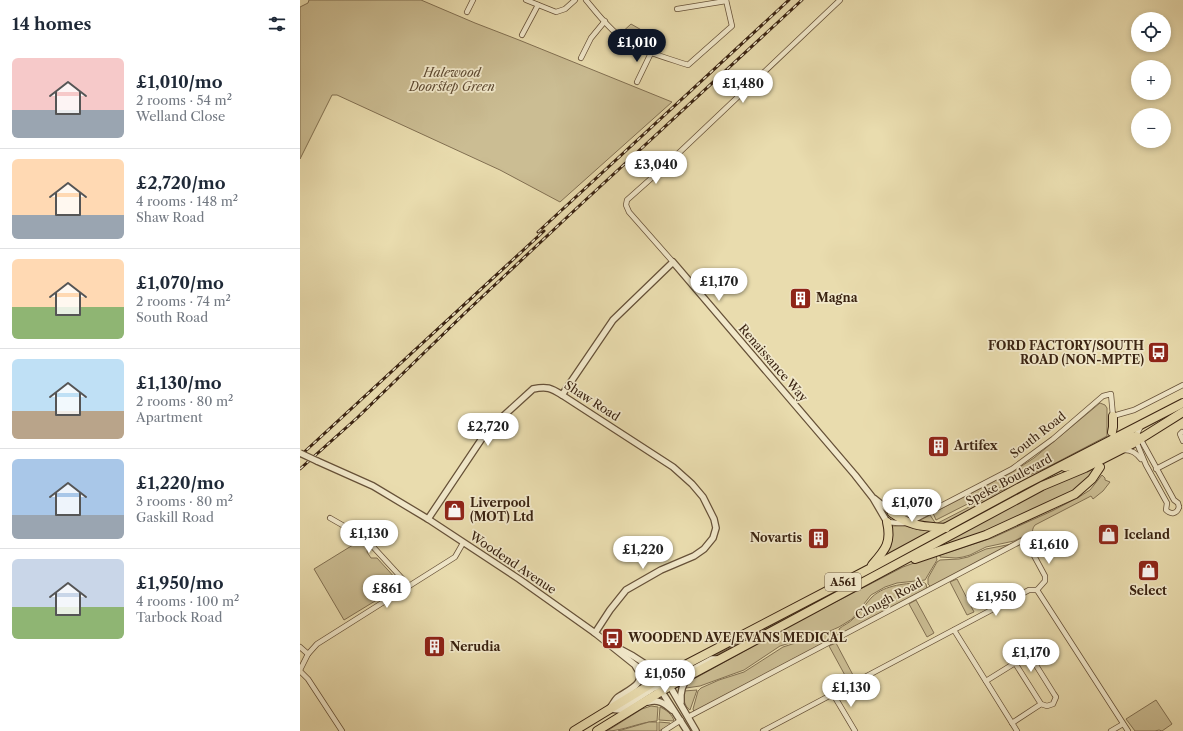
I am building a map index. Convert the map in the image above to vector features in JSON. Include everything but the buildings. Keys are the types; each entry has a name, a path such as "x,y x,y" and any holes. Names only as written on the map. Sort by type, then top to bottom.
{"highway":[{"name":"Speke Boulevard","path":"574,731 610,709 659,686 689,663 869,569 1054,469 1183,403"},
{"name":"Speke Boulevard","path":"597,731 643,703 659,686 667,681 691,675 720,660 1042,486 1085,468 1120,450 1137,438 1183,412"},
{"path":"1112,432 1113,416"},
{"name":"A561","path":"1054,469 1075,465 1129,438 1137,438"},
{"path":"897,565 986,535 1075,494 1092,479 1100,466"},
{"path":"892,512 908,523 919,526 946,528"},
{"path":"869,569 882,554 888,541 889,530 887,522"}],"street":[{"path":"467,12 473,0"},
{"path":"526,0 556,12 565,9 575,0"},
{"path":"586,0 605,21 627,41 651,53 688,65 732,26 726,0 677,9"},
{"path":"562,395 613,320 673,262 628,212 626,206 627,200 664,167 840,0"},
{"path":"522,35 538,5"},
{"path":"581,58 591,38 605,21"},
{"path":"637,82 651,53"},
{"name":"Renaissance Way","path":"673,262 855,475 873,498 887,522"},
{"path":"1113,416 1134,410 1183,385"},
{"name":"Shaw Road","path":"428,519 488,431 533,388 550,387 673,467 692,484 703,497 713,514 716,528 713,538 704,549 694,556 661,570 626,590 610,610 595,633"},
{"name":"South Road","path":"908,523 930,510 1012,469 1053,439 1098,398 1111,394 1113,416"},
{"path":"1143,423 1137,438 1146,465"},
{"path":"1182,432 1180,434 1183,441"},
{"path":"1120,450 1137,453 1146,465 1167,503 1166,508 1169,513 1176,513 1181,507 1174,500 1137,438"},
{"name":"Woodend Avenue","path":"300,453 373,486 428,519 519,579 595,633 659,686 687,731"},
{"path":"1156,469 1183,455"},
{"name":"South Road","path":"873,498 892,512 917,515 930,510"},
{"path":"1167,503 1174,500"},
{"path":"330,518 365,538 409,586"},
{"path":"887,522 908,523"},
{"name":"Clough Road","path":"688,716 1025,539 1045,576 1044,581 1037,590"},
{"path":"342,731 308,679 300,670 308,654 316,644 455,557 463,543"},
{"path":"763,731 1029,590 1037,590 1128,731"},
{"path":"954,630 1018,731"},
{"name":"Woodend Avenue","path":"605,641 633,656 667,681"},
{"path":"300,647 308,654"},
{"path":"986,681 1015,663 1019,653 1025,652 1029,654 1056,698 1050,706 1041,704 1015,663"},
{"path":"633,656 650,665 662,668 689,663"},
{"name":"A561","path":"667,681 673,680 712,659 720,660"},
{"path":"610,709 617,699 636,686 640,680 639,671 632,663"},
{"path":"682,706 680,693 686,680 691,675"},
{"path":"667,681 696,731"},
{"path":"833,694 855,731"},
{"path":"643,703 656,700 679,718 664,731"},
{"path":"1012,722 1041,704"},
{"path":"1111,731 1123,724"}],"green space":[{"name":"Halewood Doorstep Green","path":"309,0 421,0 672,102 560,202 500,170 337,95 332,95 300,159 300,7 308,3"},
{"path":"631,24 645,32 639,47 619,35"},
{"path":"1100,403 1105,405 1107,408 1107,436 1046,468 999,488 936,520 933,513 1014,471 1034,458"},
{"path":"1098,465 1086,482 1073,491 1006,524 919,554 1043,490"},
{"path":"1075,468 674,677 673,676 1047,479"},
{"path":"1102,475 1105,480 1110,482 1103,491 1093,499 1091,496 1035,525 1032,531 1034,542 1029,535 1026,535 1014,541 986,547 963,557 940,557 940,555 992,538 1052,511 1090,490"},
{"path":"1015,487 948,522 933,526 913,524 930,515 936,524 1002,490"},
{"path":"890,526 906,526 920,530 940,529 882,559"},
{"path":"361,540 368,546 367,552 371,558 377,558 399,583 398,587 344,620 314,569"},
{"path":"1012,544 931,587 928,584 928,578 937,562 940,560 968,557 986,549"},
{"path":"936,555 937,560 925,580 897,583 885,587 871,595 852,619 839,627 780,646 744,670 700,686 686,688 692,680 797,622 903,567"},
{"path":"957,579 974,612 967,615 950,582"},
{"path":"923,582 926,584 927,589 840,634 839,629 852,620 872,597 883,589 896,585"},
{"path":"916,600 934,633 927,637 909,604"},
{"path":"833,631 836,632 837,637 694,712 693,709 698,691 701,688 719,680 744,672 783,647"},
{"path":"836,643 853,675 847,679 829,646"},
{"path":"697,690 690,710 684,702 684,691"},
{"path":"1156,700 1172,724 1162,731 1135,731 1126,719"},
{"path":"651,706 658,707 657,721 619,730 607,731 642,709"},
{"path":"660,707 668,712 674,721 659,720"},
{"path":"649,722 657,722 657,731 618,731"},
{"path":"659,722 670,723 671,725 659,731"}],"railway":[{"path":"538,232 789,0"},
{"path":"300,469 357,418 466,312 578,207 802,0"},
{"path":"300,456 544,231"}],"place":[{"name":"Magna","path":"801,298"},
{"name":"FORD FACTORY/SOUTH ROAD (NON-MPTE)","path":"1159,353"},
{"name":"Artifex","path":"939,446"},
{"name":"Liverpool (MOT) Ltd","path":"455,510"},
{"name":"Iceland","path":"1108,535"},
{"name":"Novartis","path":"818,538"},
{"name":"Select","path":"1148,570"},
{"name":"WOODEND AVE/EVANS MEDICAL","path":"612,638"},
{"name":"Nerudia","path":"435,647"}]}
